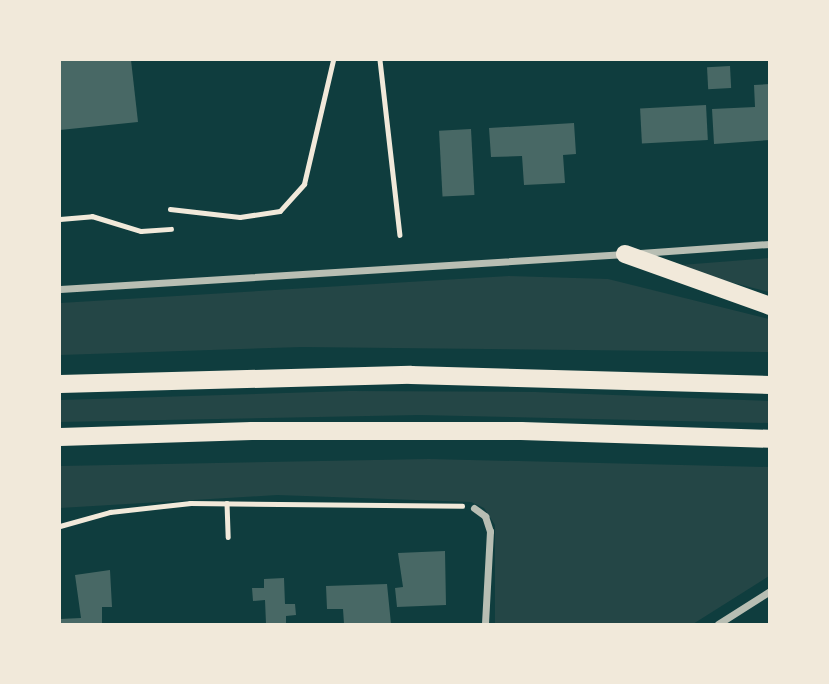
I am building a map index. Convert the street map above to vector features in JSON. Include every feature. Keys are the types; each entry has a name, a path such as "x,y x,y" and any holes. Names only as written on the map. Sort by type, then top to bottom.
{"main road":[{"path":"625,254 769,306"},
{"path":"60,384 411,375 769,385"},
{"path":"60,437 466,430 769,439"}],"street":[{"path":"60,289 769,244"},
{"path":"474,508 485,516 490,531 485,625"},
{"path":"718,625 769,591"}],"path":[{"path":"170,209 240,217 281,211 304,184 333,60"},
{"path":"380,60 400,235"},
{"path":"60,219 92,216 141,231 171,229"},
{"path":"227,503 228,537"},
{"path":"60,526 110,512 227,503 474,508"}],"shaded area":[{"path":"769,258 769,292 668,266"},
{"path":"509,276 608,279 769,319 769,352 302,347 60,355 60,303"},
{"path":"349,391 535,392 769,401 769,423 419,415 60,422 60,400"},
{"path":"429,459 769,467 769,576 693,624 495,624 495,525 484,508 471,502 277,495 60,508 60,466"}],"building":[{"path":"60,60 131,60 138,122 60,130"},
{"path":"730,66 731,88 708,89 707,67"},
{"path":"770,84 770,140 714,144 712,109 755,107 754,85"},
{"path":"706,105 708,140 642,143 640,108"},
{"path":"574,123 576,154 563,155 565,183 524,185 522,156 491,157 489,128"},
{"path":"471,129 474,195 442,197 439,131"},
{"path":"445,551 446,605 397,607 395,588 403,587 398,553"},
{"path":"110,570 112,607 102,607 102,624 60,624 60,619 81,618 75,575"},
{"path":"284,578 285,604 295,604 296,615 286,616 286,624 266,624 265,600 253,601 252,588 264,588 264,579"},
{"path":"387,584 391,624 344,624 343,609 327,609 326,586"}]}
